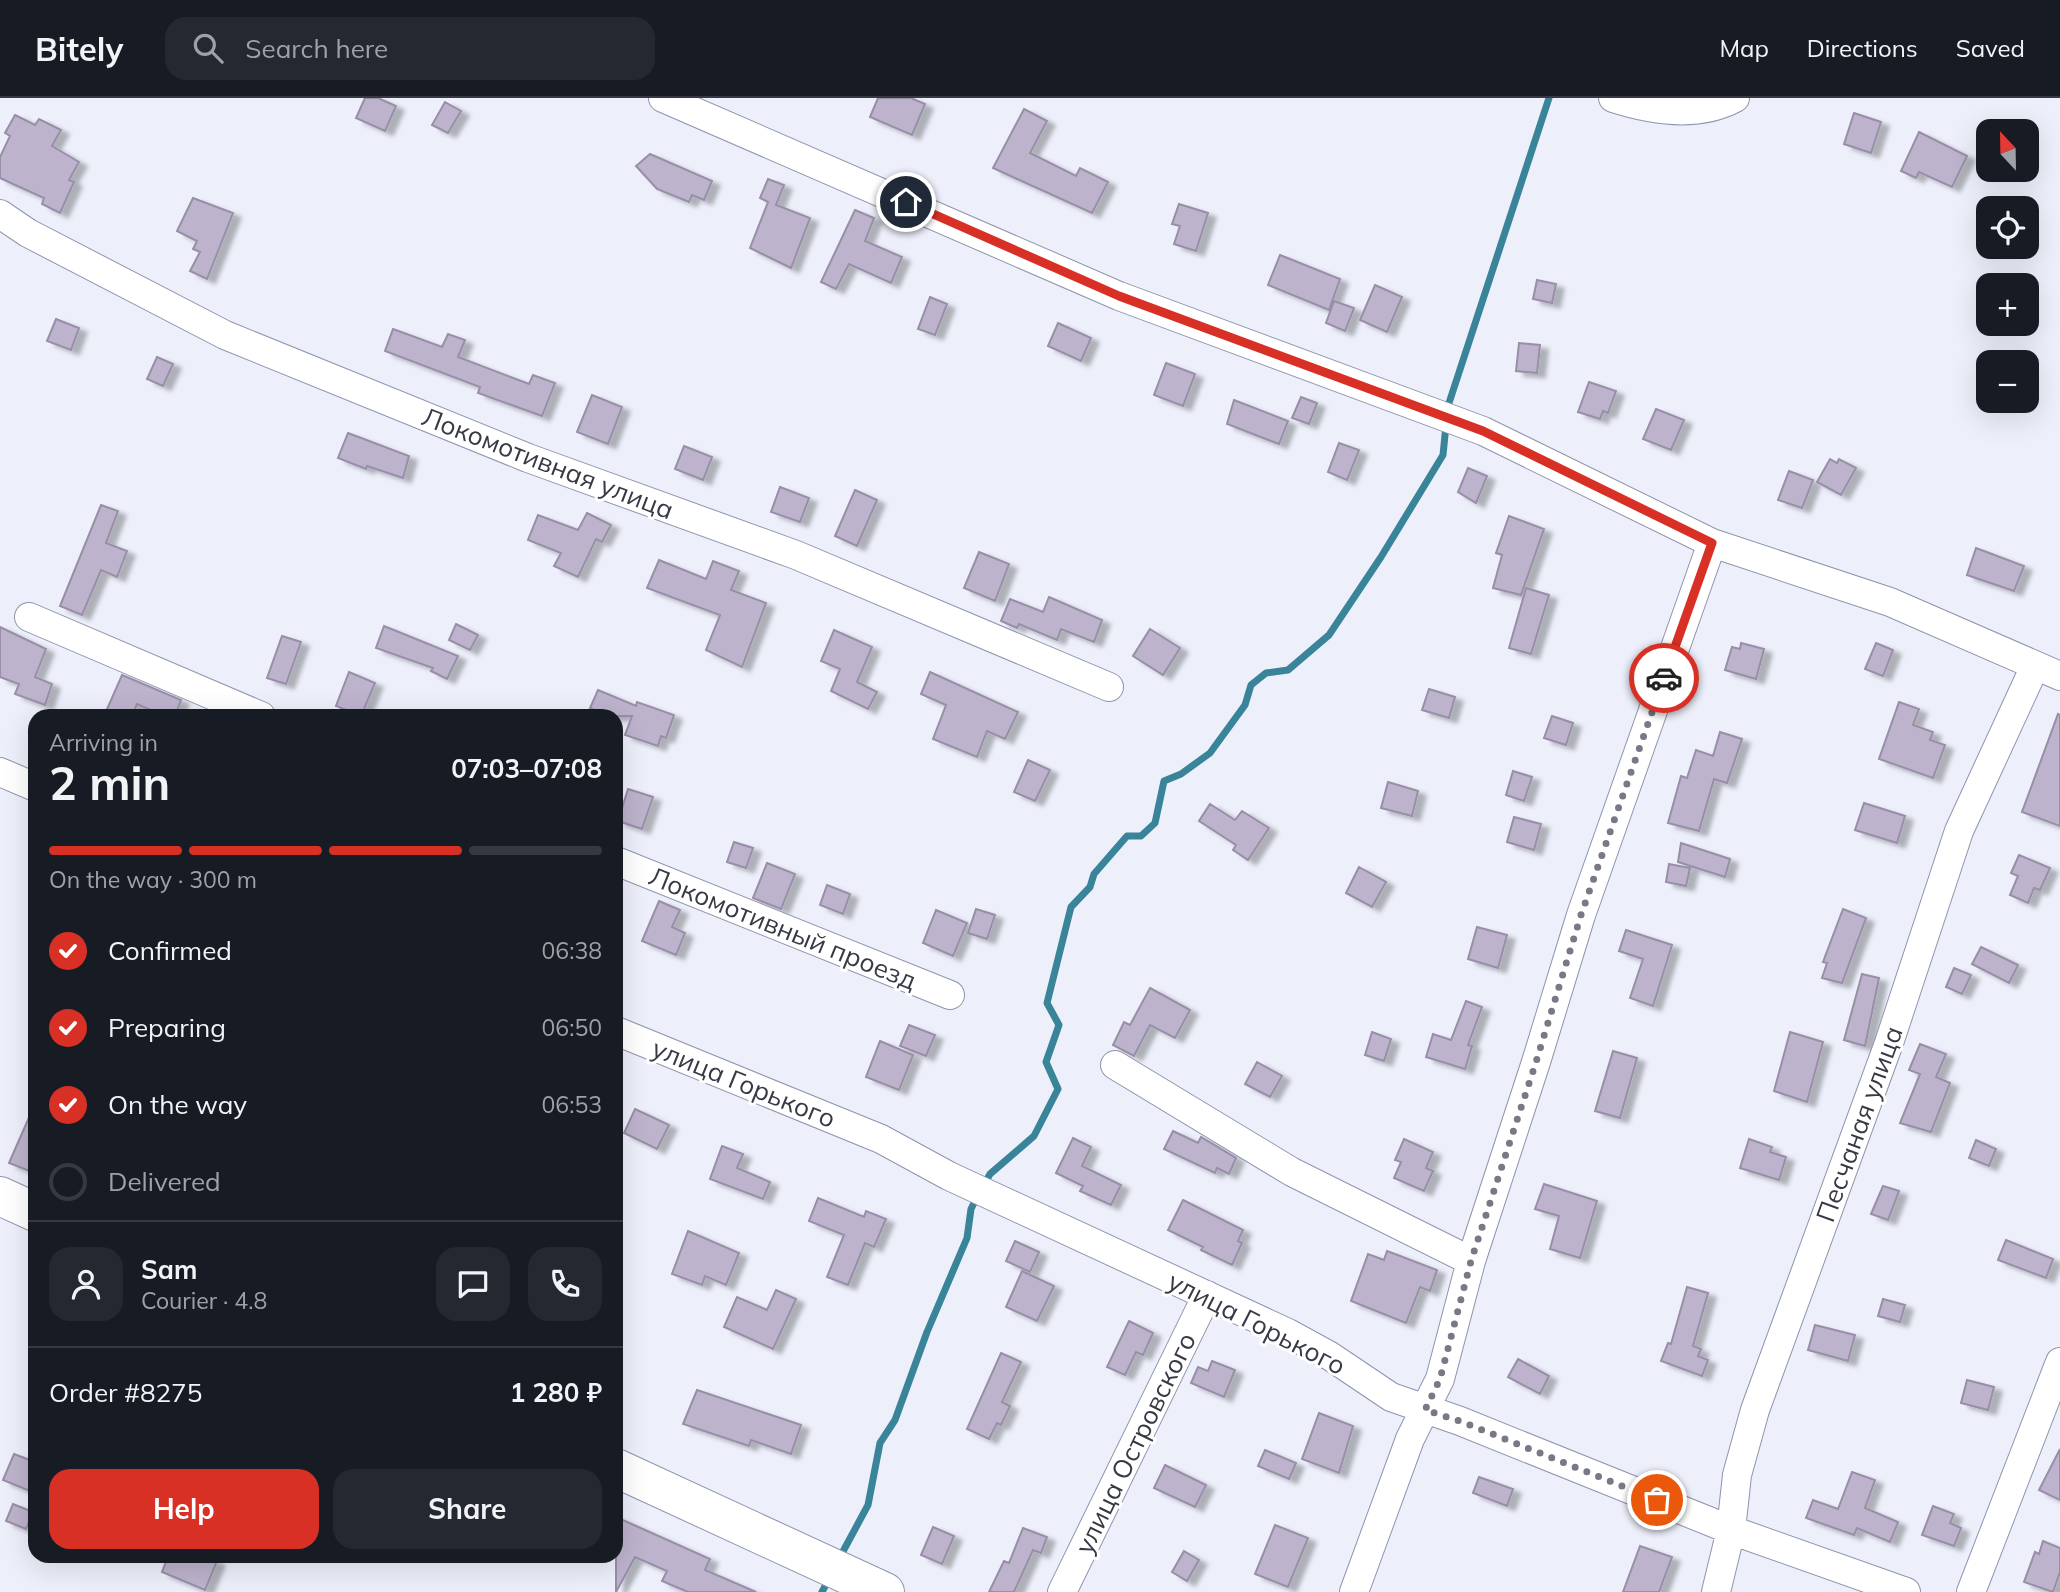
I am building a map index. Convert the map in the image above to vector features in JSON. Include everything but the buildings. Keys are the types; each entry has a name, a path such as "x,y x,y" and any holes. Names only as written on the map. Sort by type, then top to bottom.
{"street":[{"path":"663,98 1119,296 1483,431 1712,543 1890,602 2047,671"},
{"path":"1613,98 1667,110 1685,111 1705,110 1735,98"},
{"name":"Локомотивная улица","path":"0,214 28,233 225,335 528,458 796,555 1109,687"},
{"path":"1354,1592 1410,1439 1440,1379 1471,1261 1581,915 1712,543"},
{"path":"29,617 245,709"},
{"name":"Песчаная улица","path":"1717,1592 1731,1530 1737,1475 1755,1410 1889,1043 1959,831 2047,671"},
{"path":"0,772 28,784"},
{"name":"Локомотивный проезд","path":"623,864 950,995"},
{"name":"улица Горького","path":"623,1034 881,1139 949,1176 1207,1295 1330,1356 1391,1397 1460,1421 1731,1530 1906,1592"},
{"path":"1115,1065 1292,1172 1471,1261"},
{"path":"0,1196 28,1209"},
{"name":"улица Островского","path":"1062,1592 1207,1295"},
{"path":"1971,1592 2060,1362"},
{"path":"623,1471 885,1592"}],"waterway":[{"path":"1448,413 1449,403 1549,98"},
{"path":"984,1185 990,1174 1034,1136 1058,1089 1046,1062 1059,1025 1047,1003 1071,907 1090,887 1094,874 1127,836 1141,836 1155,823 1164,781 1181,774 1210,753 1245,705 1251,685 1266,673 1288,670 1329,635 1381,557 1443,455 1446,425"},
{"path":"840,1557 868,1505 880,1443 895,1420 927,1332 967,1238 971,1209 978,1195"},
{"path":"822,1592 830,1577"}],"way so far":[{"path":"1657,1500 1460,1421 1425,1410 1440,1379 1471,1261 1581,915 1664,678"}],"route":[{"path":"906,202 1119,296 1483,431 1712,543 1664,678"}]}
